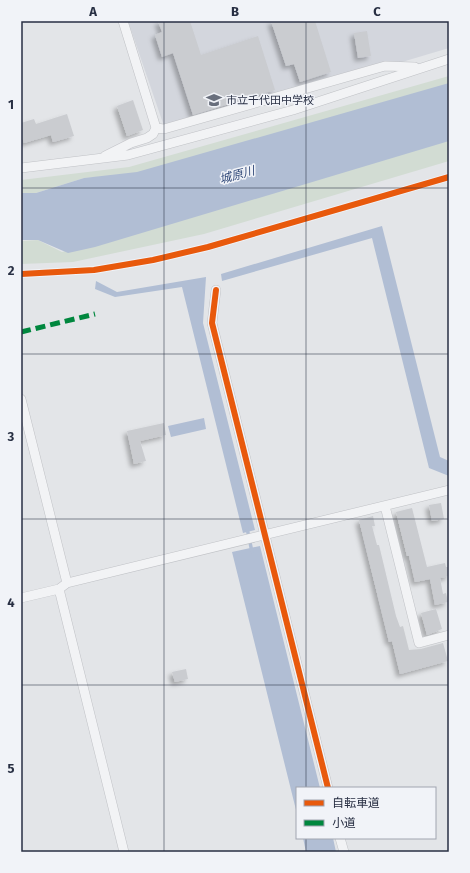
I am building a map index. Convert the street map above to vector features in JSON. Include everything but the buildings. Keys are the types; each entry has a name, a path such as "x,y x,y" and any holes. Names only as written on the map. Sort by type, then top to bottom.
{"street":[{"path":"98,160 131,143 147,138 153,134 156,128 123,21"},
{"path":"21,168 98,160 128,155 293,110 420,67 449,59"},
{"path":"156,128 164,129 384,66 420,67"},
{"path":"216,290 212,323 328,787"},
{"path":"21,399 67,583"},
{"path":"21,598 59,589 67,583 449,490"},
{"path":"385,506 419,643 449,634"},
{"path":"59,589 124,852"},
{"path":"340,839 344,852"}],"shaded area":[{"name":"市立千代田中学校","path":"128,21 449,21 449,48 166,132"},
{"path":"449,76 449,106 203,170 84,178 36,193 21,193 21,180 129,167"},
{"path":"449,136 449,161 204,234 73,262 21,264 21,241 38,240 62,252"}],"water":[{"name":"城原川","path":"449,83 449,141 95,247 68,253 38,240 21,240 21,193 36,193 84,178 137,172"},
{"path":"382,226 440,457 449,461 449,476 429,468 372,238 222,281 221,274"},
{"path":"206,277 203,323 255,530 243,533 182,287 115,297 95,289 96,281 117,292"},
{"path":"204,418 206,429 171,437 168,426"},
{"path":"260,546 320,787 296,787 296,810 232,552"},
{"path":"303,839 333,839 336,852 306,852"}],"waterway":[{"path":"247,528 252,552"}],"marked path":[{"path":"21,332 95,314"}],"cycle path":[{"path":"21,274 94,270 153,260 208,247 449,177"},
{"path":"216,290 212,323 328,787"}],"place":[{"name":"市立千代田中学校","path":"214,100"}]}
